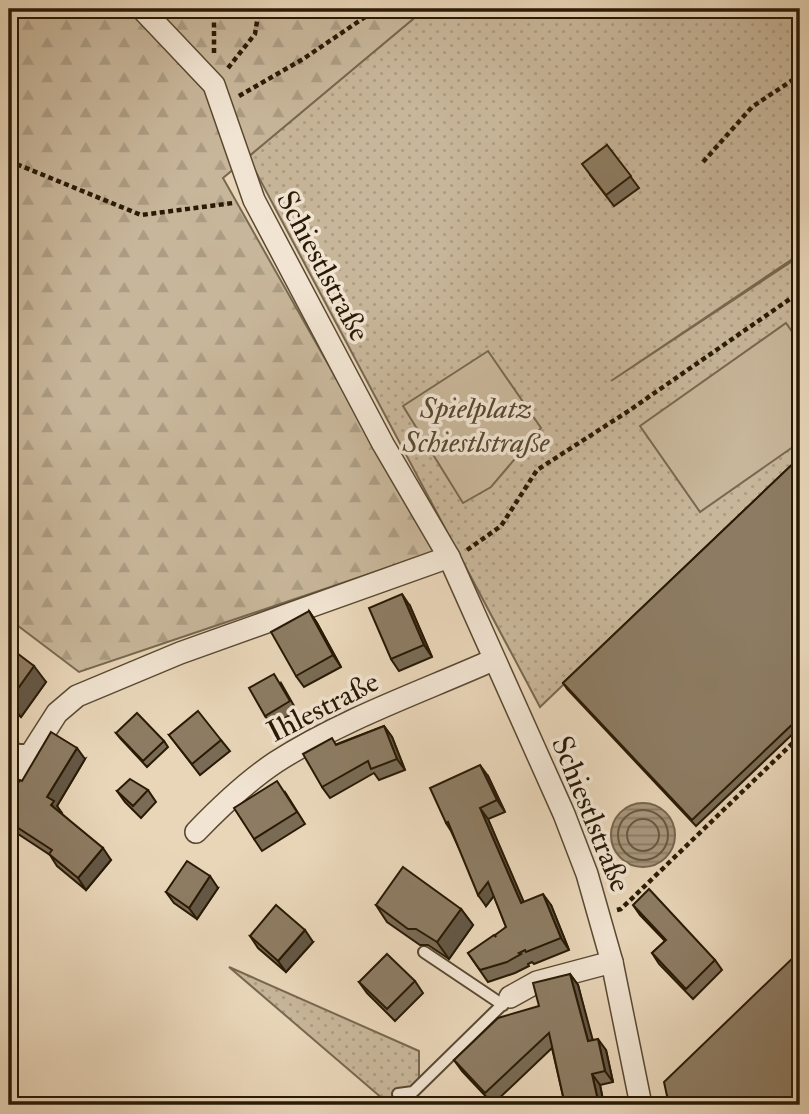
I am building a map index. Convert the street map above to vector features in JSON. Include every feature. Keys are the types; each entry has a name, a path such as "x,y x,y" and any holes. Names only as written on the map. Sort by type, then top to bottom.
{"street":[{"name":"Schiestlstraße","path":"142,9 217,95 254,200 383,444 449,557 564,814 598,911 612,962 641,1105"},
{"path":"9,788 57,713 77,696 180,653 449,557"},
{"name":"Ihlestraße","path":"196,832 226,801 275,763 340,727 493,660"},
{"path":"507,1001 537,982 612,962"}],"lane":[{"path":"9,744 18,750 33,750"},
{"path":"398,1094 413,1092 507,1001 424,953"}],"path":[{"path":"214,9 217,95"},
{"path":"217,95 255,34 259,9"},
{"path":"217,95 303,59 377,9"},
{"path":"703,162 752,107 800,75"},
{"path":"9,161 141,215 254,200"},
{"path":"449,557 473,548 501,526 537,470 627,412 800,292"},
{"path":"598,911 621,909 800,736"}],"green space":[{"path":"9,9 425,9 223,178 434,552 79,672 9,619"},
{"path":"425,9 800,9 800,254 611,381 800,256 800,458 540,707 248,157"},
{"path":"786,323 800,343 800,442 700,512 640,426"},
{"name":"Spielplatz Schiestlstraße","path":"488,351 541,428 491,487 463,503 403,406"},
{"path":"229,967 419,1051 419,1092 409,1105 390,1105"}],"water":[{"path":"643,803 666,812 675,835 666,858 643,867 620,858 611,835 620,812"}],"building":[{"path":"607,145 631,176 606,195 582,164"},
{"path":"800,457 800,717 692,820 563,683"},
{"path":"402,594 424,645 391,659 369,608"},
{"path":"309,611 333,655 296,676 271,632"},
{"path":"9,647 34,666 9,701"},
{"path":"274,674 290,701 265,716 249,688"},
{"path":"198,711 221,740 192,764 169,735"},
{"path":"137,713 164,741 143,761 116,733"},
{"path":"384,726 397,759 371,769 368,761 322,787 303,754 332,738 336,745"},
{"path":"51,732 77,748 47,797 54,801 51,805 103,848 78,878 49,854 52,850 9,822 9,797 20,780 22,781"},
{"path":"480,765 497,800 480,808 521,903 543,894 561,938 526,952 525,950 507,962 480,970 468,953 494,935 496,937 495,935 506,927 488,882 478,895 448,822 446,823 430,788"},
{"path":"130,779 148,790 133,806 117,791"},
{"path":"277,781 297,812 254,839 234,808"},
{"path":"187,861 210,876 189,908 166,892"},
{"path":"403,867 461,909 437,942 416,929 408,929 376,905"},
{"path":"649,889 715,960 686,989 652,953 666,940 633,905"},
{"path":"276,905 305,930 278,961 250,936"},
{"path":"800,951 800,1105 669,1105 664,1082"},
{"path":"387,954 415,981 387,1009 359,982"},
{"path":"570,974 588,1041 598,1039 605,1071 592,1074 599,1105 565,1105 549,1033 485,1093 454,1060 498,1018 539,1006 533,983"}]}
